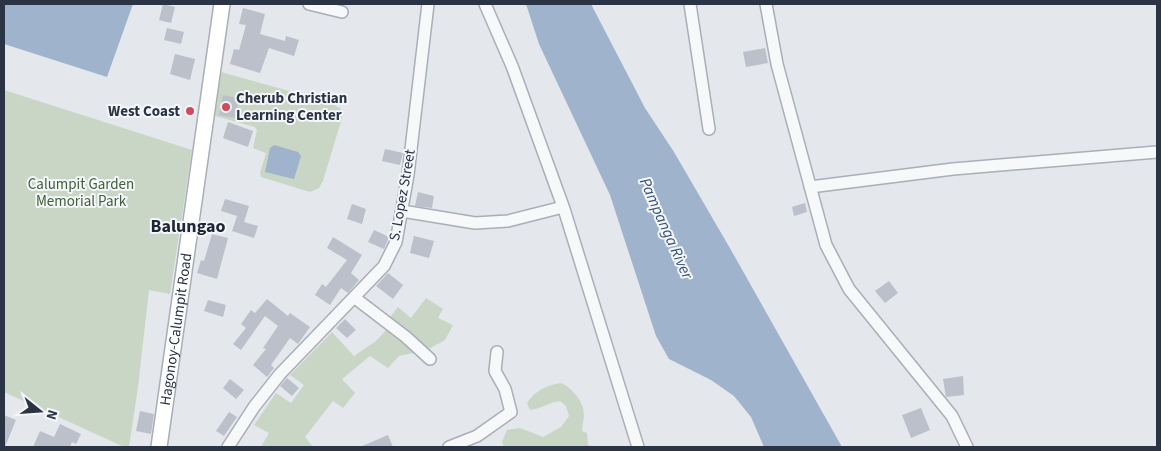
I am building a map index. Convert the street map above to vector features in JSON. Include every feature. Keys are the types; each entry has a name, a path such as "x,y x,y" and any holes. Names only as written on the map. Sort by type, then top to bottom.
{"main road":[{"name":"Hagonoy-Calumpit Road","path":"159,447 222,4"}],"street":[{"path":"309,4 342,12"},
{"name":"S. Lopez Street","path":"228,447 254,407 280,374 384,266 396,242 402,211 428,4"},
{"path":"485,4 512,66 563,207 638,447"},
{"path":"690,4 709,129"},
{"path":"766,4 776,64 826,245 849,290 952,416 967,447"},
{"path":"810,187 953,169 1157,152"},
{"path":"402,211 475,223 508,221 563,207"},
{"path":"355,298 430,359"},
{"path":"449,447 477,436 510,412 505,389 495,371 497,352"}],"green space":[{"path":"221,72 329,102 341,109 342,118 323,181 319,188 310,192 261,177 260,173 266,153 253,148 257,130 255,127 215,116"},
{"name":"Calumpit Garden Memorial Park","path":"4,90 192,150 170,294 149,290 129,447 124,447 4,392"},
{"path":"426,298 443,309 438,318 453,325 445,340 427,350 399,356 388,368 370,356 342,379 355,393 343,408 333,401 305,437 313,447 261,447 269,433 254,425 276,393 291,403 304,385 290,375 332,332 354,356 376,341 390,326 387,321 398,307 411,318"},
{"path":"561,383 569,388 580,400 584,415 582,431 587,433 588,445 595,447 504,447 502,442 507,430 520,428 543,437 561,427 569,416 566,406 560,401 530,410 527,403 541,389"}],"water":[{"path":"4,4 133,4 107,77 4,44"},
{"name":"Pampanga River","path":"526,4 591,4 645,108 674,152 731,250 842,447 764,447 751,417 734,396 711,380 669,359 656,336 610,195 539,44"},
{"path":"274,145 298,152 301,156 294,179 265,172 270,148"}],"building":[{"path":"163,4 175,7 171,23 159,20"},
{"path":"243,8 265,14 260,34 285,41 286,36 299,40 294,56 269,48 260,73 230,64 234,49 239,50 246,25 239,24"},
{"path":"167,28 184,32 181,44 164,40"},
{"path":"765,48 768,63 746,67 743,52"},
{"path":"175,54 195,59 190,80 170,74"},
{"path":"223,95 239,98 235,118 219,115"},
{"path":"228,122 253,131 248,147 223,138"},
{"path":"385,149 403,153 400,165 382,161"},
{"path":"418,192 434,196 432,208 415,206"},
{"path":"225,199 249,206 244,222 258,226 254,238 232,231 237,216 221,211"},
{"path":"805,203 807,212 794,216 792,207"},
{"path":"352,204 366,209 362,224 347,219"},
{"path":"374,230 389,237 384,249 368,242"},
{"path":"212,234 228,238 217,279 197,273 201,260 204,261"},
{"path":"414,236 434,241 429,258 410,253"},
{"path":"333,237 362,255 351,273 359,280 348,293 341,288 330,305 315,295 322,284 326,287 347,260 327,248"},
{"path":"388,273 403,285 393,299 376,286"},
{"path":"889,281 898,293 885,303 875,291"},
{"path":"267,299 288,316 290,313 310,327 298,344 290,338 271,365 274,368 267,377 253,365 266,349 263,348 278,326 265,316 241,350 233,344 246,328 241,324 251,310 255,313"},
{"path":"208,300 226,305 223,317 204,311"},
{"path":"345,319 356,330 347,338 336,328"},
{"path":"963,376 964,395 946,397 943,379"},
{"path":"287,378 299,388 292,396 280,386"},
{"path":"230,379 244,390 236,399 223,388"},
{"path":"921,408 930,430 911,438 902,415"},
{"path":"140,411 154,414 151,434 136,431"},
{"path":"229,412 237,417 224,436 216,431"},
{"path":"4,415 16,420 5,447 4,447"},
{"path":"60,424 81,434 76,444 72,442 70,447 33,447 40,431 54,437"},
{"path":"388,435 393,447 360,447"}],"place":[{"name":"Cherub Christian Learning Center","path":"226,107"},
{"name":"West Coast","path":"190,111"}],"district":[{"name":"Balungao","path":"188,226"}]}
